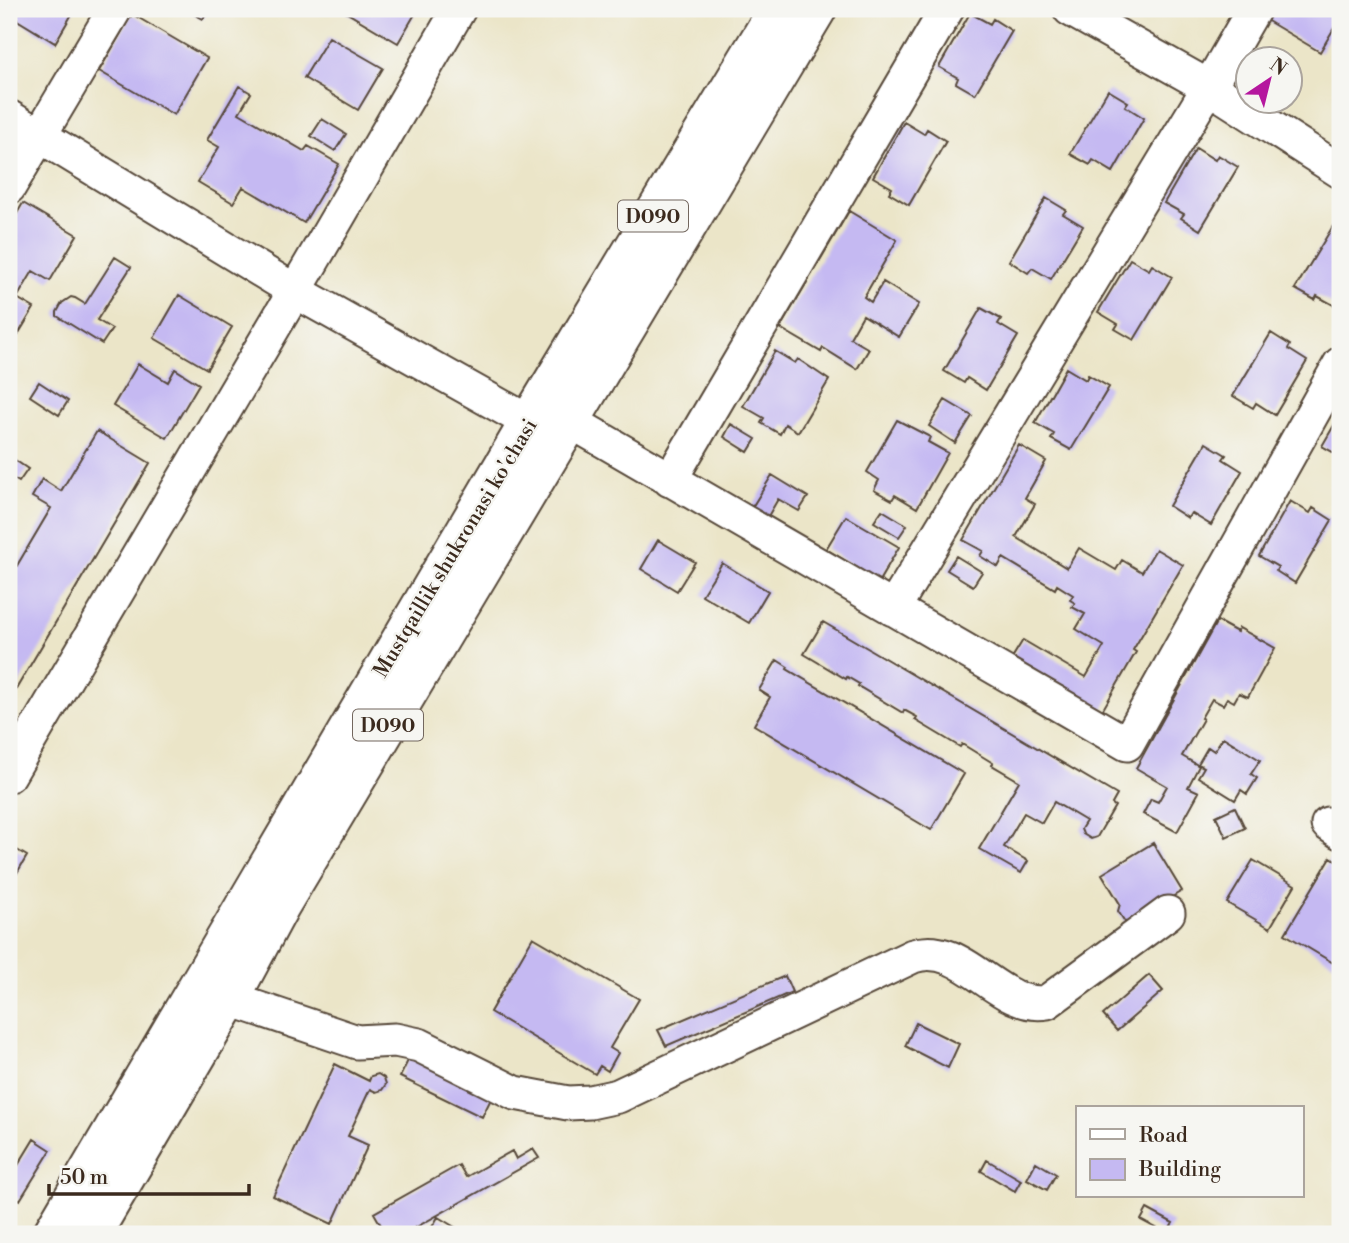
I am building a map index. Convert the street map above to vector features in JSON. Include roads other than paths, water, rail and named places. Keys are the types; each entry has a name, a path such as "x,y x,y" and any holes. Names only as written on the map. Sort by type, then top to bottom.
{"main road":[{"name":"Mustqaillik shukronasi ko'chasi","path":"79,1230 230,999 280,906 550,432 778,9"},
{"name":"Mustqaillik shukronasi ko'chasi","path":"79,1230 260,877 550,432 817,9"}],"street":[{"path":"9,187 115,9"},
{"path":"9,775 459,9"},
{"path":"670,480 947,9"},
{"path":"1070,9 1209,87 1340,171"},
{"path":"893,609 1254,9"},
{"path":"9,117 295,291 550,432 670,480 1127,744 1340,364"},
{"path":"230,999 356,1042 395,1040 419,1045 515,1093 568,1103 590,1102 618,1096 922,953 936,953 959,962 1023,1001 1047,1002 1168,914"}]}
